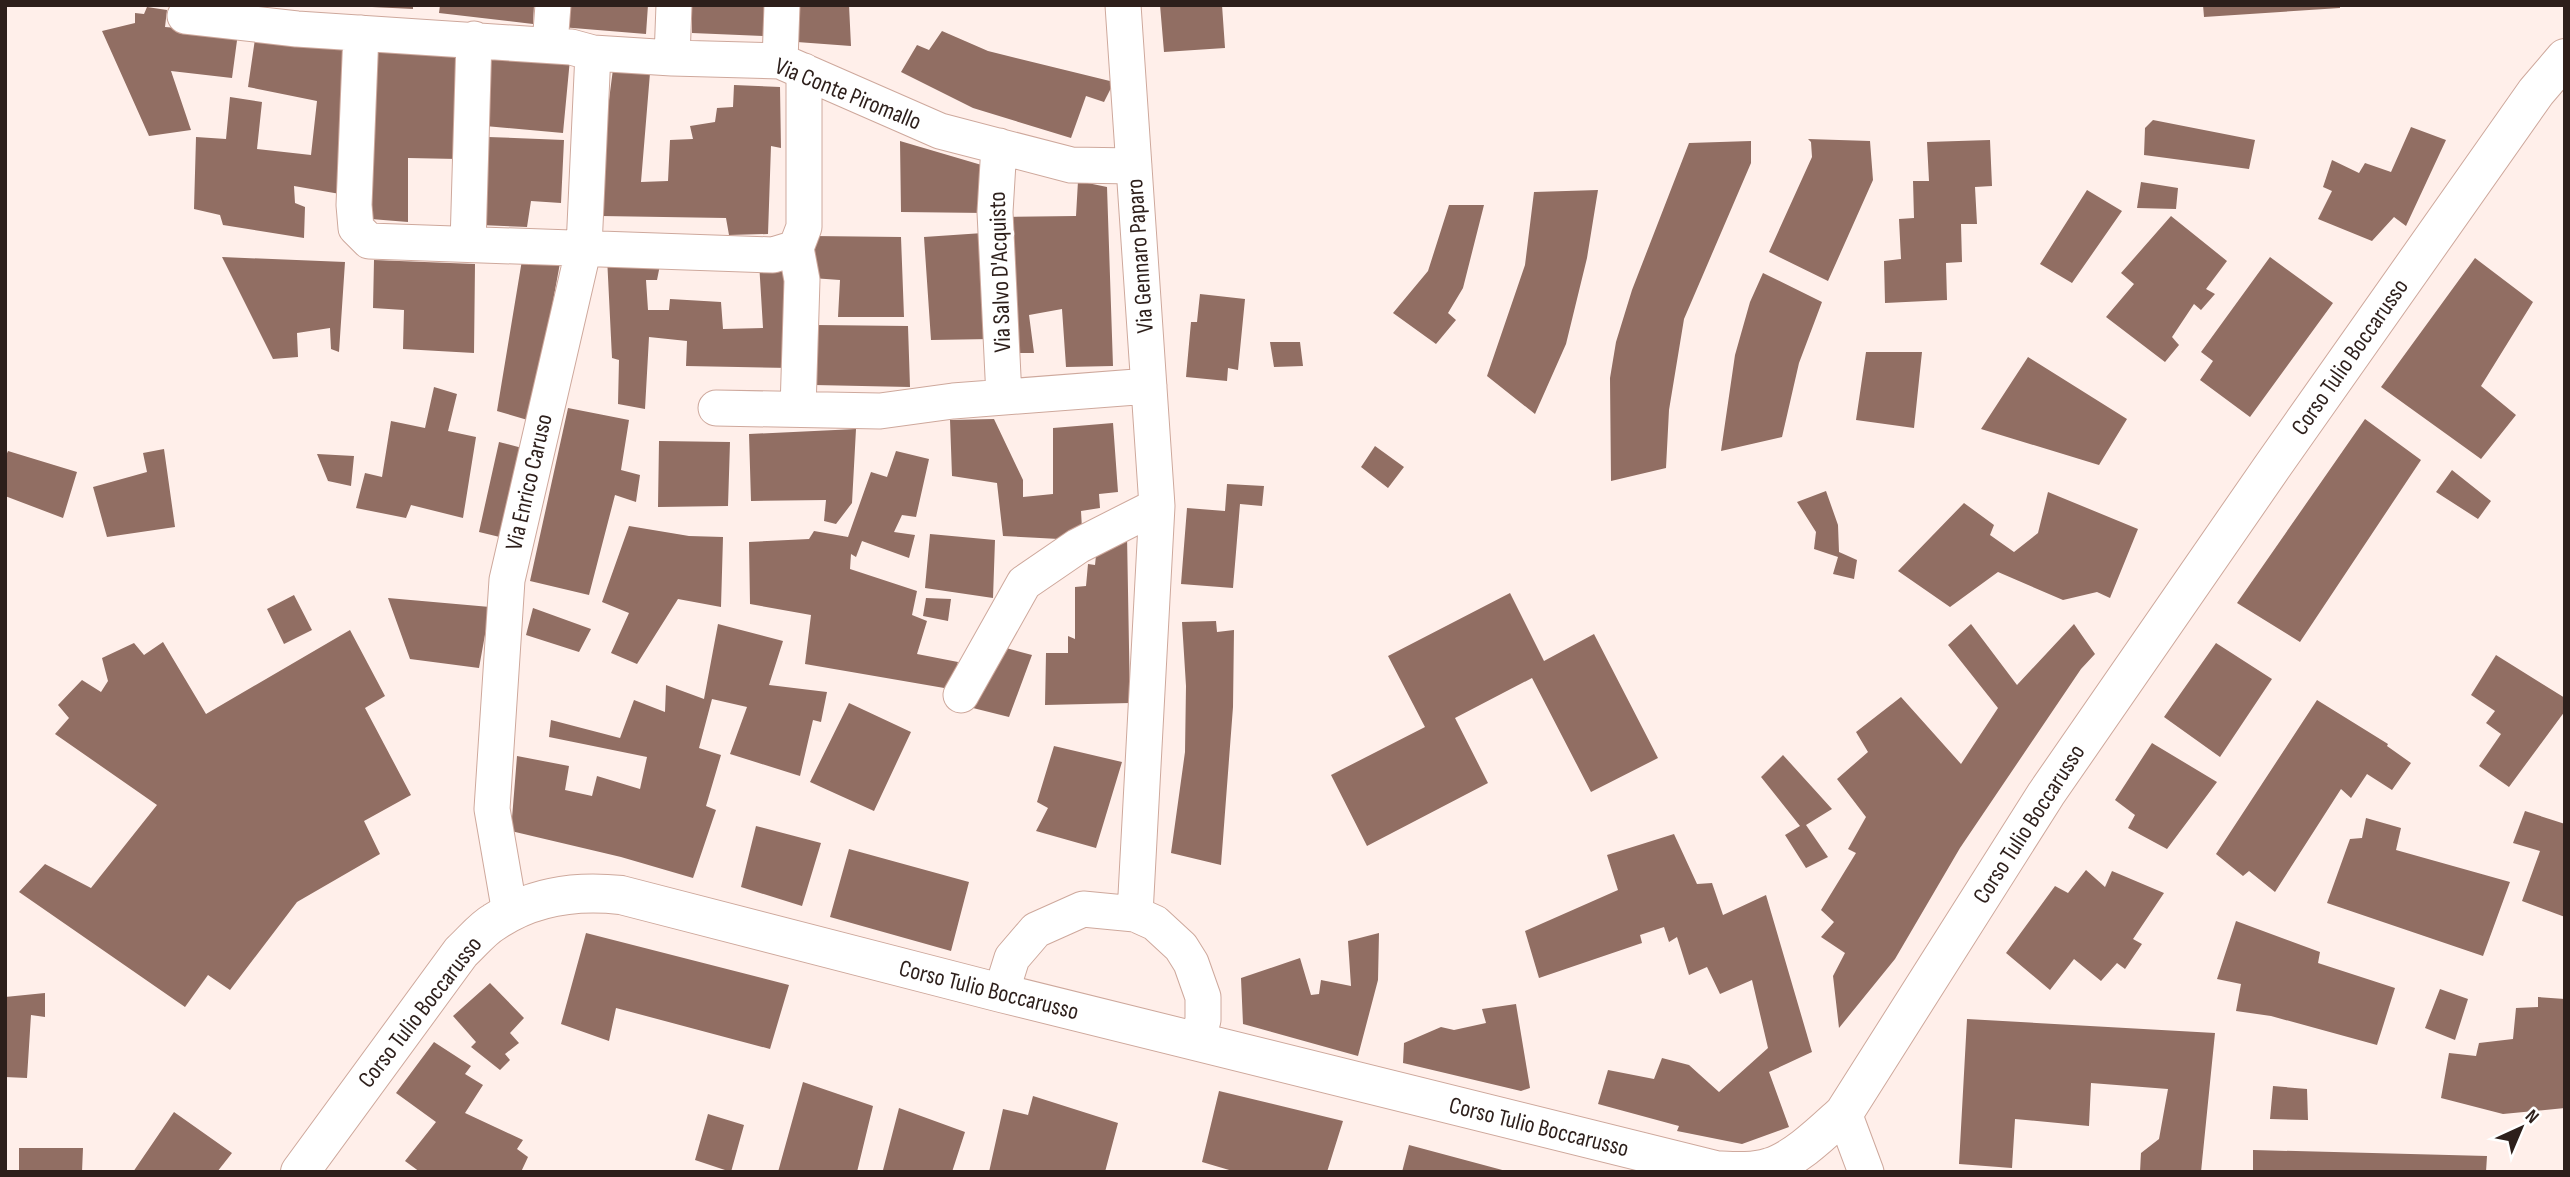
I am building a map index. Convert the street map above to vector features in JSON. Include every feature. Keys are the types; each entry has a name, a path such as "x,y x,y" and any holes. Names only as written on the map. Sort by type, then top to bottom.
{"street":[{"path":"550,45 553,5"},
{"path":"672,58 674,5"},
{"path":"782,5 792,66 804,227 796,248 802,280 798,409"},
{"name":"Via Gennaro Paparo","path":"1122,5 1157,506 1135,914"},
{"name":"Via Conte Piromallo","path":"185,16 272,16 361,33 429,21 474,39 571,47 593,53 792,66 940,131 1071,165 1134,166"},
{"path":"361,33 354,205 356,228 369,241 773,255 796,248"},
{"path":"468,244 474,39"},
{"name":"Via Enrico Caruso","path":"510,913 492,809 507,580 583,247 593,53"},
{"name":"Corso Tulio Boccarusso","path":"300,1172 461,952 492,922 532,902 560,895 591,892 621,895 1001,993 1715,1170 1771,1169 1821,1135 1844,1113 2046,794 2536,92 2565,58"},
{"name":"Via Salvo D'Acquisto","path":"999,146 995,212 1004,397"},
{"path":"716,408 880,411 953,401 1149,386"},
{"path":"961,695 1024,583 1078,546 1157,506"},
{"path":"1001,993 1012,958 1035,930 1083,909 1135,914 1154,923 1181,947 1191,963 1203,996 1203,1020 1197,1042"},
{"path":"1844,1113 1866,1172"}],"building":[{"path":"413,5 413,9 372,7"},
{"path":"440,5 534,5 533,24 439,13"},
{"path":"563,5 648,5 646,34 561,27"},
{"path":"692,5 766,5 763,36 692,33"},
{"path":"796,5 849,5 851,46 797,42"},
{"path":"1160,5 1222,5 1225,48 1164,52"},
{"path":"2203,5 2340,5 2340,8 2204,17"},
{"path":"147,7 167,10 165,27 238,33 232,78 171,71 191,130 149,136 102,31 135,23 135,13 144,14"},
{"path":"942,31 988,51 1114,82 1104,102 1086,96 1071,138 973,108 901,72 917,45 929,50"},
{"path":"255,39 354,49 340,194 294,186 295,203 305,207 304,238 223,225 220,215 194,209 196,137 226,139 230,97 262,102 257,149 311,155 317,101 248,87"},
{"path":"373,52 463,57 458,159 408,158 408,222 371,219"},
{"path":"487,53 570,59 563,133 485,126"},
{"path":"613,69 650,73 641,182 668,181 670,140 693,139 690,126 715,122 717,108 733,107 734,85 780,87 781,148 771,146 768,234 729,235 726,218 601,216 604,139"},
{"path":"2153,120 2255,140 2249,169 2144,155 2145,128"},
{"path":"2411,127 2446,140 2406,226 2394,217 2372,241 2318,219 2332,191 2323,187 2332,160 2359,173 2365,163 2391,172"},
{"path":"488,137 564,140 561,203 531,201 527,227 480,225"},
{"path":"1808,139 1870,141 1873,180 1828,281 1769,252 1812,157 1811,142"},
{"path":"1990,140 1992,186 1975,187 1977,224 1961,224 1962,262 1946,263 1947,300 1885,303 1884,261 1901,259 1899,219 1914,218 1913,181 1929,181 1927,142"},
{"path":"900,141 985,166 986,213 901,212"},
{"path":"1751,141 1751,163 1684,319 1669,410 1666,468 1611,481 1610,378 1616,342 1632,290 1689,143"},
{"path":"1078,181 1107,187 1113,366 1066,367 1062,309 1029,315 1034,353 1010,353 1003,217 1076,216"},
{"path":"2141,182 2178,188 2176,209 2137,208"},
{"path":"1598,190 1587,258 1566,344 1535,414 1487,376 1525,265 1534,192"},
{"path":"2087,190 2122,211 2072,283 2040,264"},
{"path":"1449,205 1484,205 1463,288 1448,313 1456,320 1436,344 1393,313 1428,271"},
{"path":"2171,216 2227,261 2206,289 2215,294 2201,310 2194,304 2172,337 2179,345 2165,362 2106,317 2134,284 2121,273"},
{"path":"983,233 991,339 931,340 924,237"},
{"path":"812,236 901,237 904,317 838,317 840,280 812,278"},
{"path":"222,257 345,262 339,352 331,349 330,328 297,333 298,357 273,359"},
{"path":"607,257 661,260 657,280 646,280 648,310 669,310 670,299 721,302 723,329 763,328 759,262 787,264 790,368 686,366 687,341 649,337 645,409 618,404 619,360 612,358"},
{"path":"2270,257 2333,303 2250,417 2200,380 2213,361 2201,352"},
{"path":"2475,258 2533,302 2481,386 2516,415 2481,459 2381,387"},
{"path":"374,260 475,264 474,353 403,349 404,310 373,308"},
{"path":"522,260 560,263 531,421 497,411"},
{"path":"1763,273 1822,302 1799,363 1782,437 1721,451 1735,355 1750,302"},
{"path":"1200,294 1245,299 1238,370 1228,368 1227,381 1186,377 1191,322 1197,322"},
{"path":"817,325 908,326 910,387 814,385"},
{"path":"1270,342 1300,342 1303,366 1274,367"},
{"path":"1866,352 1922,352 1914,428 1856,420"},
{"path":"2028,357 2127,419 2099,465 1981,429"},
{"path":"434,387 457,394 448,431 476,437 463,518 411,505 406,518 356,508 365,473 382,477 391,421 425,428"},
{"path":"568,408 629,420 621,470 640,475 636,502 615,495 589,595 530,581"},
{"path":"994,419 1023,480 1023,497 1053,494 1053,428 1113,423 1118,492 1099,494 1100,508 1081,511 1082,529 1059,539 1003,536 997,483 952,476 950,420"},
{"path":"2365,419 2421,460 2300,642 2237,603"},
{"path":"856,429 852,503 836,524 824,521 826,500 751,501 749,434"},
{"path":"659,441 730,442 728,506 658,507"},
{"path":"499,442 526,449 508,539 479,532"},
{"path":"1375,446 1404,467 1388,488 1361,467"},
{"path":"164,449 175,527 107,537 93,487 147,472 143,453"},
{"path":"8,451 77,472 63,518 5,496 5,458"},
{"path":"896,451 929,459 916,517 902,515 894,532 915,535 909,558 862,541 856,557 851,554 850,569 917,591 912,615 927,621 917,654 958,662 950,689 805,664 811,615 750,604 749,542 809,539 814,531 848,537 871,472 887,477"},
{"path":"317,454 354,456 351,486 328,481"},
{"path":"2452,470 2491,501 2478,519 2436,492"},
{"path":"1227,484 1264,486 1262,506 1240,504 1233,588 1181,584 1187,508 1225,511"},
{"path":"1826,491 1838,525 1839,552 1857,560 1854,579 1833,574 1838,557 1814,549 1816,532 1797,502"},
{"path":"2048,492 2138,529 2110,598 2097,592 2063,600 1998,572 1950,607 1898,571 1964,503 1994,525 1990,535 2014,552 2038,533"},
{"path":"629,526 689,536 723,537 721,607 678,599 637,664 611,653 629,613 602,602"},
{"path":"930,534 995,540 993,598 925,588"},
{"path":"1127,535 1130,703 1045,705 1046,653 1068,653 1068,636 1075,639 1075,587 1086,586 1088,564 1095,565 1097,546"},
{"path":"1510,593 1544,661 1594,634 1658,758 1591,792 1532,678 1455,718 1488,783 1367,846 1331,775 1425,727 1388,656"},
{"path":"294,595 312,630 284,644 267,609"},
{"path":"388,598 490,607 479,668 410,659"},
{"path":"926,598 951,599 948,621 923,616"},
{"path":"533,608 591,629 579,652 526,635"},
{"path":"1216,621 1217,632 1234,630 1233,707 1221,865 1171,853 1185,752 1186,686 1182,622"},
{"path":"718,624 783,641 769,685 827,692 821,722 813,720 800,776 730,754 747,707 712,699 699,748 721,755 706,806 716,810 693,878 621,857 511,831 517,756 569,766 565,790 592,796 597,776 640,789 647,757 549,737 551,720 620,738 634,700 665,712 666,685 704,699"},
{"path":"1971,624 2017,685 2074,624 2095,654 2081,669 1960,848 1895,959 1839,1028 1833,976 1845,953 1821,937 1834,922 1821,910 1856,853 1848,849 1866,817 1837,779 1868,752 1856,732 1901,697 1961,764 1998,708 1948,645"},
{"path":"350,630 385,696 365,708 411,795 364,821 380,854 297,902 230,990 208,975 185,1007 19,892 45,864 91,888 157,805 55,734 69,718 58,705 82,680 101,692 108,681 102,658 134,643 144,655 163,642 206,714"},
{"path":"2216,643 2272,679 2220,757 2164,717"},
{"path":"999,646 1032,655 1009,717 973,708"},
{"path":"2496,655 2565,698 2565,711 2509,787 2479,766 2501,734 2486,723 2495,711 2471,695"},
{"path":"2317,700 2388,744 2387,746 2411,763 2392,790 2367,774 2351,798 2341,789 2275,892 2249,871 2243,876 2216,854"},
{"path":"849,703 911,732 874,811 810,782"},
{"path":"2152,743 2217,782 2167,849 2128,828 2135,815 2115,800"},
{"path":"1054,746 1122,762 1096,848 1036,831 1048,808 1037,802"},
{"path":"1783,755 1832,809 1806,825 1828,857 1806,868 1785,835 1800,826 1761,777"},
{"path":"2525,811 2565,824 2565,917 2522,901 2540,851 2513,843"},
{"path":"2366,818 2401,828 2396,850 2510,882 2483,956 2327,903 2350,839 2362,838"},
{"path":"756,826 821,843 802,906 741,887"},
{"path":"1674,834 1697,884 1712,883 1723,915 1766,895 1812,1052 1769,1072 1789,1127 1742,1144 1677,1131 1679,1126 1598,1104 1608,1070 1654,1079 1662,1058 1689,1065 1719,1092 1768,1048 1752,980 1720,994 1707,967 1689,975 1677,937 1669,942 1664,927 1640,935 1642,943 1539,978 1525,931 1618,890 1607,855"},
{"path":"849,849 969,882 951,951 830,917"},
{"path":"2086,870 2105,887 2112,871 2164,893 2133,939 2142,944 2125,969 2117,963 2101,981 2074,959 2050,990 2006,953 2055,886 2068,893"},
{"path":"2236,921 2320,952 2318,963 2395,988 2377,1045 2271,1016 2236,1011 2241,984 2217,979"},
{"path":"586,933 789,985 770,1049 616,1008 609,1041 561,1024"},
{"path":"1379,933 1378,980 1358,1056 1243,1024 1241,978 1300,958 1311,995 1319,994 1321,980 1351,986 1348,941"},
{"path":"490,983 524,1018 510,1033 519,1043 505,1054 510,1060 500,1070 471,1047 476,1042 453,1016"},
{"path":"2440,989 2468,999 2455,1040 2425,1028"},
{"path":"45,993 45,1017 31,1015 27,1078 5,1077 5,997"},
{"path":"2538,997 2565,999 2565,1108 2503,1114 2441,1098 2449,1053 2476,1056 2479,1043 2513,1039 2516,1008 2538,1007"},
{"path":"1516,1004 1530,1088 1521,1091 1403,1063 1404,1043 1441,1027 1454,1030 1486,1023 1482,1009"},
{"path":"1967,1019 2215,1033 2201,1172 2140,1172 2141,1153 2159,1139 2168,1089 2091,1083 2089,1126 2015,1119 2012,1168 1959,1164"},
{"path":"434,1042 471,1066 465,1074 483,1085 465,1113 523,1140 517,1149 528,1157 521,1172 420,1172 405,1161 436,1122 396,1093"},
{"path":"803,1082 873,1106 857,1172 778,1172"},
{"path":"2273,1086 2307,1089 2308,1120 2270,1119"},
{"path":"1219,1091 1343,1121 1327,1172 1236,1172 1202,1162"},
{"path":"1033,1096 1118,1123 1105,1172 989,1172 1003,1109 1028,1115"},
{"path":"899,1108 965,1132 952,1172 883,1170"},
{"path":"174,1112 232,1153 217,1172 133,1172"},
{"path":"708,1114 744,1125 731,1172 695,1160"},
{"path":"1409,1145 1506,1171 1506,1172 1402,1172"},
{"path":"19,1148 83,1148 82,1172 19,1172"},
{"path":"2253,1150 2487,1156 2486,1172 2253,1172"}]}
